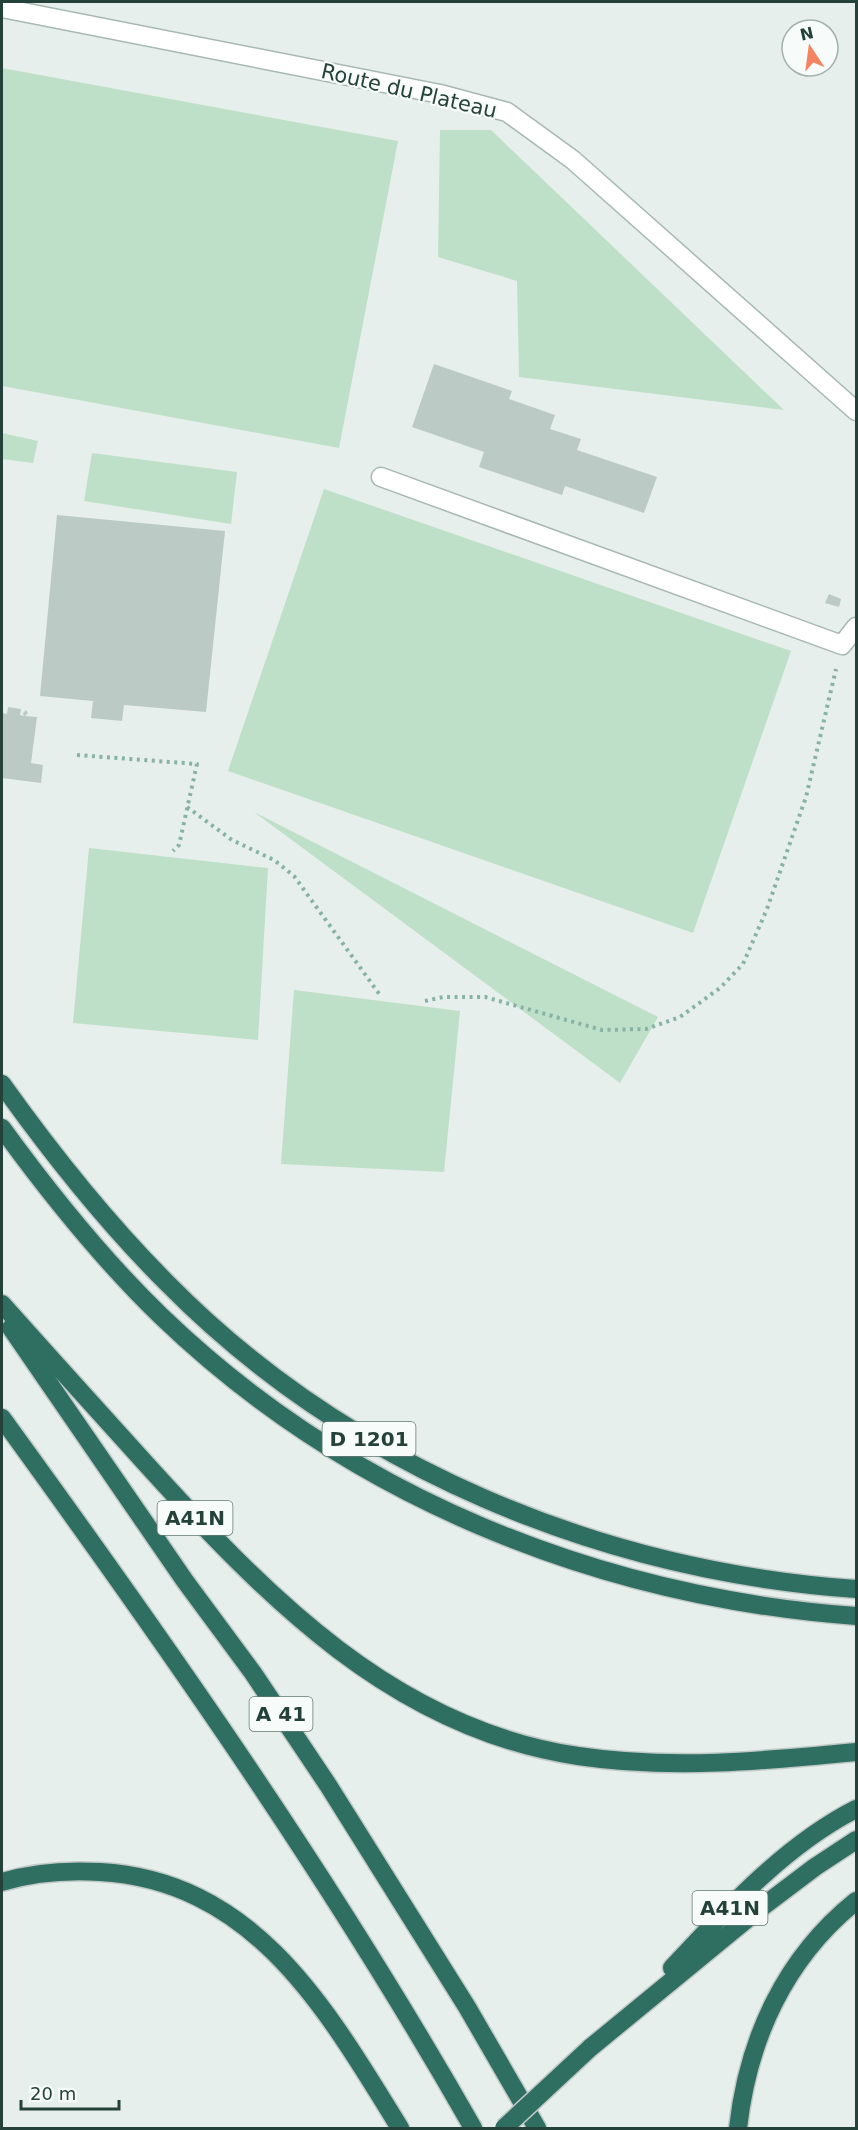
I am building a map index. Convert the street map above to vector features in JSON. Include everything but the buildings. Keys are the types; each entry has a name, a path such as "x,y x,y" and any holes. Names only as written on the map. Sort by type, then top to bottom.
{"highway":[{"name":"D 1201","path":"2,1084 78,1185 168,1284 264,1368 369,1439 424,1471 481,1497 540,1522 599,1542 693,1567 787,1582 856,1589"},
{"name":"D 1201","path":"2,1128 72,1218 161,1316 207,1357 267,1403 363,1468 478,1526 600,1571 721,1600 770,1608 856,1616"},
{"name":"A41N","path":"2,1304 225,1551 271,1596 342,1654 380,1679 448,1717 523,1744 576,1756 634,1762 777,1760 856,1752"},
{"name":"A 41","path":"2,1315 185,1581 253,1673 328,1785 467,2007 537,2128"},
{"name":"A 41","path":"2,1418 142,1611 256,1776 348,1919 472,2128"},
{"name":"A41N","path":"619,2024 720,1917 777,1865 819,1832 856,1809"},
{"name":"A41N","path":"504,2128 590,2048 758,1910 815,1867 856,1840"},
{"path":"2,1882 30,1874 74,1870 120,1873 161,1880 200,1897 241,1921 284,1961 335,2025 400,2128"},
{"path":"738,2128 747,2070 767,2013 796,1964 813,1943 856,1901"}],"street":[{"name":"Route du Plateau","path":"2,8 449,96 507,112 573,160 856,411"},
{"path":"381,477 842,645 856,627"}],"path":[{"path":"425,1001 442,997 485,997 602,1030 646,1029 680,1017 720,988 743,964 767,909 806,797 842,645"},
{"path":"76,755 197,764 179,845 173,851"},
{"path":"187,807 232,840 274,860 294,876 380,995"}],"green space":[{"path":"2,68 398,141 339,448 2,386"},
{"path":"440,130 491,130 784,410 519,377 517,281 438,257"},
{"path":"2,433 38,441 33,463 2,459"},
{"path":"92,453 237,472 231,524 84,501"},
{"path":"324,489 791,651 693,933 228,771"},
{"path":"254,812 658,1017 620,1083"},
{"path":"89,848 268,868 258,1040 73,1023"},
{"path":"294,990 460,1011 444,1172 281,1164"}]}
